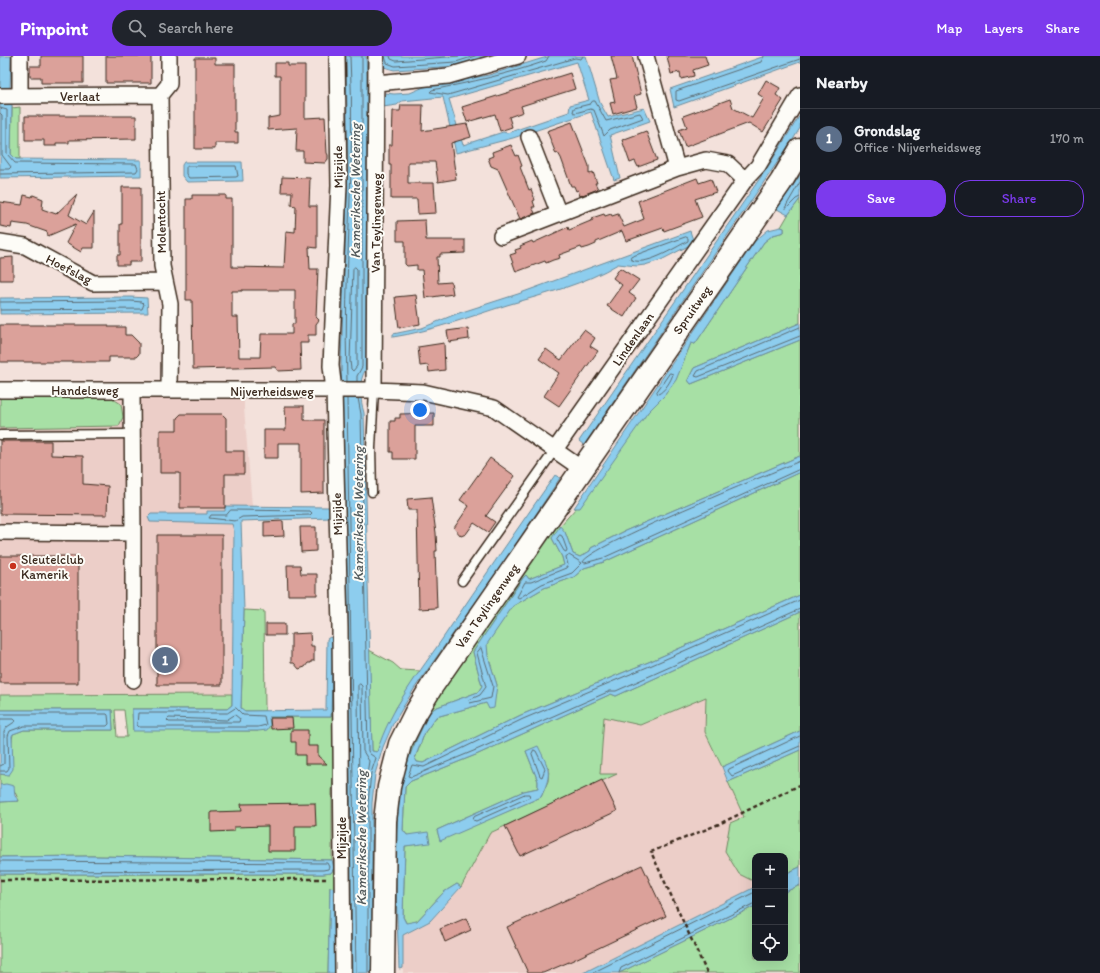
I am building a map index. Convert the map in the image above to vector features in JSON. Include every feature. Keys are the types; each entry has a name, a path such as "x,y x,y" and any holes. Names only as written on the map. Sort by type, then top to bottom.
{"main road":[{"name":"Spruitweg","path":"582,470 781,182 800,150"},
{"name":"Van Teylingenweg","path":"383,973 385,821 389,786 400,744 415,714 432,686 582,470"}],"street":[{"path":"20,56 20,96"},
{"name":"Molentocht","path":"169,56 169,84 160,95 162,266 164,282 170,304 169,389"},
{"name":"Mijzijde","path":"337,56 339,185 332,366 338,391 343,973"},
{"name":"Van Teylingenweg","path":"369,390 377,83 376,56"},
{"path":"377,83 448,76 518,56"},
{"path":"646,56 677,168"},
{"name":"Verlaat","path":"0,96 160,95"},
{"name":"Lindenlaan","path":"554,451 745,180 758,166 800,95"},
{"path":"529,137 559,214"},
{"path":"501,236 677,168 706,160 728,164 745,180"},
{"name":"Hoefslag","path":"0,242 25,246 93,282 164,282"},
{"name":"Nijverheidsweg","path":"169,389 180,391 369,390"},
{"name":"Handelsweg","path":"0,390 169,389"},
{"path":"132,390 133,680"},
{"path":"369,390 423,392 494,408 582,470"},
{"path":"0,532 132,533"}],"lane":[{"name":"Van Teylingenweg","path":"369,390 372,492"},
{"path":"0,435 132,434"},
{"name":"Lindenlaan","path":"462,581 554,451"}],"path":[{"path":"707,973 651,852 719,824 800,785"},
{"path":"0,880 341,879"}],"shaded area":[{"path":"0,390 244,390 244,408 252,506 226,506 226,511 207,511 207,514 151,514 157,522 232,524 234,531 232,694 0,695"},
{"path":"706,697 705,732 744,817 739,874 752,880 752,888 583,973 403,973 403,935 430,921 461,888 490,833 615,774 600,774 604,717 640,725"}],"green space":[{"path":"20,107 20,159 16,159 11,154 12,108"},
{"path":"800,199 800,323 694,368 688,380 691,384 800,340 800,456 625,531 591,548 590,551 580,557 573,554 565,532 552,538 562,557 564,565 529,579 526,575 523,578 473,652 482,686 478,692 435,708 406,768 401,786 398,786 407,753 419,723 552,526 560,526 576,508 648,412 664,396 676,379 691,343 695,344 764,242 773,235 784,232 784,228 781,227"},
{"path":"109,396 121,404 123,417 119,426 0,428 0,398"},
{"path":"800,472 800,595 651,661 521,715 423,763 417,762 415,759 425,732 436,717 486,703 497,685 486,644 513,606 544,588 574,577 584,568 604,562"},
{"path":"244,610 264,611 265,711 244,711 241,708"},
{"path":"800,612 800,731 722,767 705,732 706,697 640,725 604,717 600,774 617,774 490,833 461,887 457,884 444,892 417,921 407,924 403,917 405,846 430,842 407,835 403,830 405,787 411,781 478,754 611,694 616,696","holes":["526,751 549,769 548,781 541,797 440,840 437,830 524,791 538,788 538,781"]},
{"path":"333,639 337,723 332,792 332,860 92,856 0,857 0,802 19,801 14,790 0,785 0,774 6,775 13,734 24,730 113,730 112,710 0,710 0,695 232,694 232,705 227,709 132,709 133,730 258,731 269,717 331,717","holes":["115,710 124,710 127,737 117,737"]},
{"path":"369,650 393,663 401,670 420,671 396,708 377,752 372,751"},
{"path":"800,750 800,867 788,873 788,853 752,853 752,880 739,874 725,851 730,823 744,817 728,782"},
{"path":"334,868 334,888 330,887 328,973 0,973 0,874 323,874 331,873"},
{"path":"800,885 800,973 619,973 752,907 752,961 788,961 788,891"}],"water":[{"path":"0,56 11,56 10,88 0,89"},
{"name":"Kameriksche Wetering","path":"346,56 366,56 367,77 366,369 363,374 360,390 364,413 372,751 377,752 390,720 406,691 555,475 560,478 506,559 414,689 393,724 383,747 375,774 372,803 372,973 352,973 348,621 341,362 348,165"},
{"path":"381,56 487,56 457,66 394,70 384,67"},
{"path":"550,56 586,56 600,103 608,117 644,108 650,121 610,135 620,178 614,180 591,112 513,138 456,153 443,97 402,101 397,105 383,107 383,99 386,93 410,93 424,87 489,75","holes":["577,62 589,100 570,105 569,112 507,133 503,132 463,145 449,99"]},
{"path":"765,56 800,56 800,62 674,107 670,89"},
{"path":"0,104 12,104 11,154 16,159 141,160 141,176 0,178"},
{"path":"800,115 800,128 794,138 584,445 579,441 769,165"},
{"path":"184,162 242,162 243,181 187,182 182,176 182,165"},
{"path":"800,175 800,199 788,215 777,209"},
{"path":"781,227 784,228 784,232 773,235 764,242 695,344 691,343 676,380 664,396 648,412 580,508 574,508 755,241 768,230"},
{"path":"690,231 694,243 661,260 637,266 618,264 592,277 564,288 465,319 393,337 393,334 422,328 456,314 518,294"},
{"path":"0,298 147,298 148,313 0,314"},
{"path":"800,323 800,340 691,384 688,380 694,368"},
{"path":"800,456 800,472 604,562 584,568 574,577 544,588 513,606 487,644 488,656 497,685 494,708 489,709 486,703 436,717 425,732 415,758 417,762 423,763 521,715 651,661 800,595 800,612 616,696 611,694 478,754 411,781 405,787 403,830 407,835 428,832 430,843 405,846 403,917 406,923 417,921 444,892 457,884 461,887 430,921 403,935 403,968 399,969 396,878 398,809 403,777 409,758 429,713 435,708 478,692 482,686 473,652 523,578 526,575 529,579 564,565 562,557 552,538 560,526 565,532 573,554 580,557 590,551 591,548 625,531"},
{"path":"225,506 329,507 331,518 241,521 244,610 241,708 245,711 326,710 327,639 330,637 333,639 331,717 269,717 270,725 267,730 258,731 133,731 132,709 227,709 232,705 234,531 232,524 150,522 148,517 151,514 207,514 207,511 225,511"},
{"path":"0,710 112,710 113,730 24,730 13,734 13,769 9,775 0,774"},
{"path":"800,731 800,750 728,782 722,767"},
{"path":"538,746 545,760 548,771 547,782 541,797 440,841 437,830 524,791 538,788 538,781 526,751"},
{"path":"6,784 14,786 15,796 19,801 0,802 0,785"},
{"path":"92,856 332,860 334,868 331,873 323,874 0,874 0,857"},
{"path":"800,867 800,885 788,891 788,889 788,873"},
{"path":"330,887 334,888 336,973 328,973"},
{"path":"752,888 752,907 619,973 583,973"}],"building":[{"path":"41,56 83,56 83,83 41,83 41,77 30,77 30,66 41,66"},
{"path":"106,56 151,56 151,83 106,83"},
{"path":"611,56 632,56 641,94 634,96 637,107 613,114 610,103 615,102 610,80 617,79"},
{"path":"667,56 705,56 708,65 693,70 694,76 681,79 680,72 671,74"},
{"path":"195,58 215,58 215,64 235,64 235,132 238,132 238,143 215,143 215,149 195,149"},
{"path":"275,63 288,63 288,66 305,66 305,118 325,117 328,159 325,163 303,162 303,151 296,151 297,128 268,130 268,118 280,116 280,76 275,76"},
{"path":"570,73 575,89 521,106 523,112 509,117 512,127 500,131 495,114 467,122 462,107"},
{"path":"766,80 780,88 776,95 783,100 763,132 749,123 685,147 679,130 687,127 683,116 730,99 733,108 752,118 764,98 758,94"},
{"path":"401,105 423,105 422,131 467,124 471,137 451,143 456,179 438,182 435,162 408,162 408,183 434,183 436,213 418,214 417,199 391,199 391,165 389,165 389,145 392,145 393,111 400,111"},
{"path":"25,116 136,116 136,139 69,140 69,143 56,143 56,146 44,146 44,140 25,140"},
{"path":"572,122 589,166 589,174 593,172 598,189 580,196 578,190 576,191 574,186 571,186 561,158 558,153 556,154 547,131"},
{"path":"646,131 657,160 638,167 635,161 630,163 622,140"},
{"path":"511,145 516,156 518,155 522,166 520,167 529,190 531,189 535,200 533,201 535,207 532,207 535,213 520,219 498,169 491,166 488,158 493,156 492,152"},
{"path":"282,177 310,178 309,206 317,206 317,248 309,247 310,269 318,269 316,317 319,320 316,324 316,335 308,335 308,343 300,343 301,370 278,371 275,367 193,369 192,300 186,300 186,199 192,199 192,195 226,195 226,199 232,199 232,267 284,268 286,231 295,232 296,206 291,205 292,192 281,192","holes":["295,290 295,324 292,324 292,334 261,334 260,357 239,357 238,317 232,317 232,291"]},
{"path":"697,178 699,183 711,179 716,192 695,199 702,217 664,231 663,228 626,241 622,231 596,242 596,244 589,247 582,249 581,247 559,255 560,258 546,263 545,261 516,272 510,255 516,253 515,250 521,248 520,246 532,241 533,243 568,227 569,230 593,220 592,218 604,214 605,216 611,214 612,216 618,214 624,227 644,219 638,201"},
{"path":"122,187 141,187 141,262 129,262 129,265 117,265 117,255 120,255 120,224 122,224"},
{"path":"77,194 69,215 86,225 94,212 94,248 83,248 81,252 66,243 76,224 48,236 47,232 27,225 12,223 11,228 0,226 0,202 22,205 24,195 32,197 33,195 43,199 42,209 56,214"},
{"path":"425,220 426,240 465,240 465,253 440,254 440,257 437,257 438,283 451,282 453,294 425,298 422,270 417,270 417,265 407,266 405,264 405,241 397,241 397,221"},
{"path":"13,257 13,280 0,280 0,258"},
{"path":"620,268 639,280 629,293 636,298 624,317 607,306 622,285 613,278"},
{"path":"416,295 420,324 399,328 395,297"},
{"path":"0,325 109,325 109,327 125,327 125,335 131,335 139,343 139,354 136,357 109,357 109,362 0,362"},
{"path":"468,328 469,339 449,342 447,331"},
{"path":"584,330 595,338 590,346 598,351 559,406 544,396 559,373 539,359 546,349 561,360"},
{"path":"444,343 445,370 429,372 428,365 420,366 418,347"},
{"path":"285,406 304,406 304,420 324,420 324,493 301,494 301,443 278,443 278,458 264,458 264,430 286,430"},
{"path":"434,413 434,426 415,426 415,459 393,459 393,452 390,452 390,421 395,421 395,418 400,418 400,414"},
{"path":"181,414 222,414 226,418 226,451 244,451 244,474 225,474 225,508 180,508 180,473 160,473 160,430 177,430 177,418"},
{"path":"0,441 51,441 51,455 83,456 83,484 108,486 107,515 0,514"},
{"path":"490,458 515,476 486,516 495,522 488,532 474,523 466,534 461,536 454,528 469,506 460,500"},
{"path":"431,497 437,551 435,551 437,608 419,609 417,510 408,510 407,499"},
{"path":"283,521 284,536 264,537 264,522"},
{"path":"300,527 316,527 316,551 301,552"},
{"path":"157,535 222,535 222,685 157,685"},
{"path":"0,556 78,556 78,683 0,683"},
{"path":"287,565 300,565 301,574 317,574 317,595 288,595"},
{"path":"266,624 285,624 285,635 266,635"},
{"path":"310,633 311,646 314,646 314,661 311,661 311,663 308,663 305,667 299,669 294,663 291,663 291,634"},
{"path":"270,718 292,718 293,728 271,729"},
{"path":"291,730 308,730 308,746 318,746 318,756 327,764 305,764 305,755 296,755 296,742 291,742"},
{"path":"602,780 617,811 520,856 505,826"},
{"path":"315,803 316,826 295,826 295,851 268,851 268,826 234,827 234,831 211,832 211,812 242,811 241,804"},
{"path":"642,865 666,916 543,973 528,973 507,927"},
{"path":"466,918 471,930 445,942 440,929"}],"place":[{"name":"Sleutelclub Kamerik","path":"13,566"},
{"name":"Grondslag","path":"165,660"}]}
